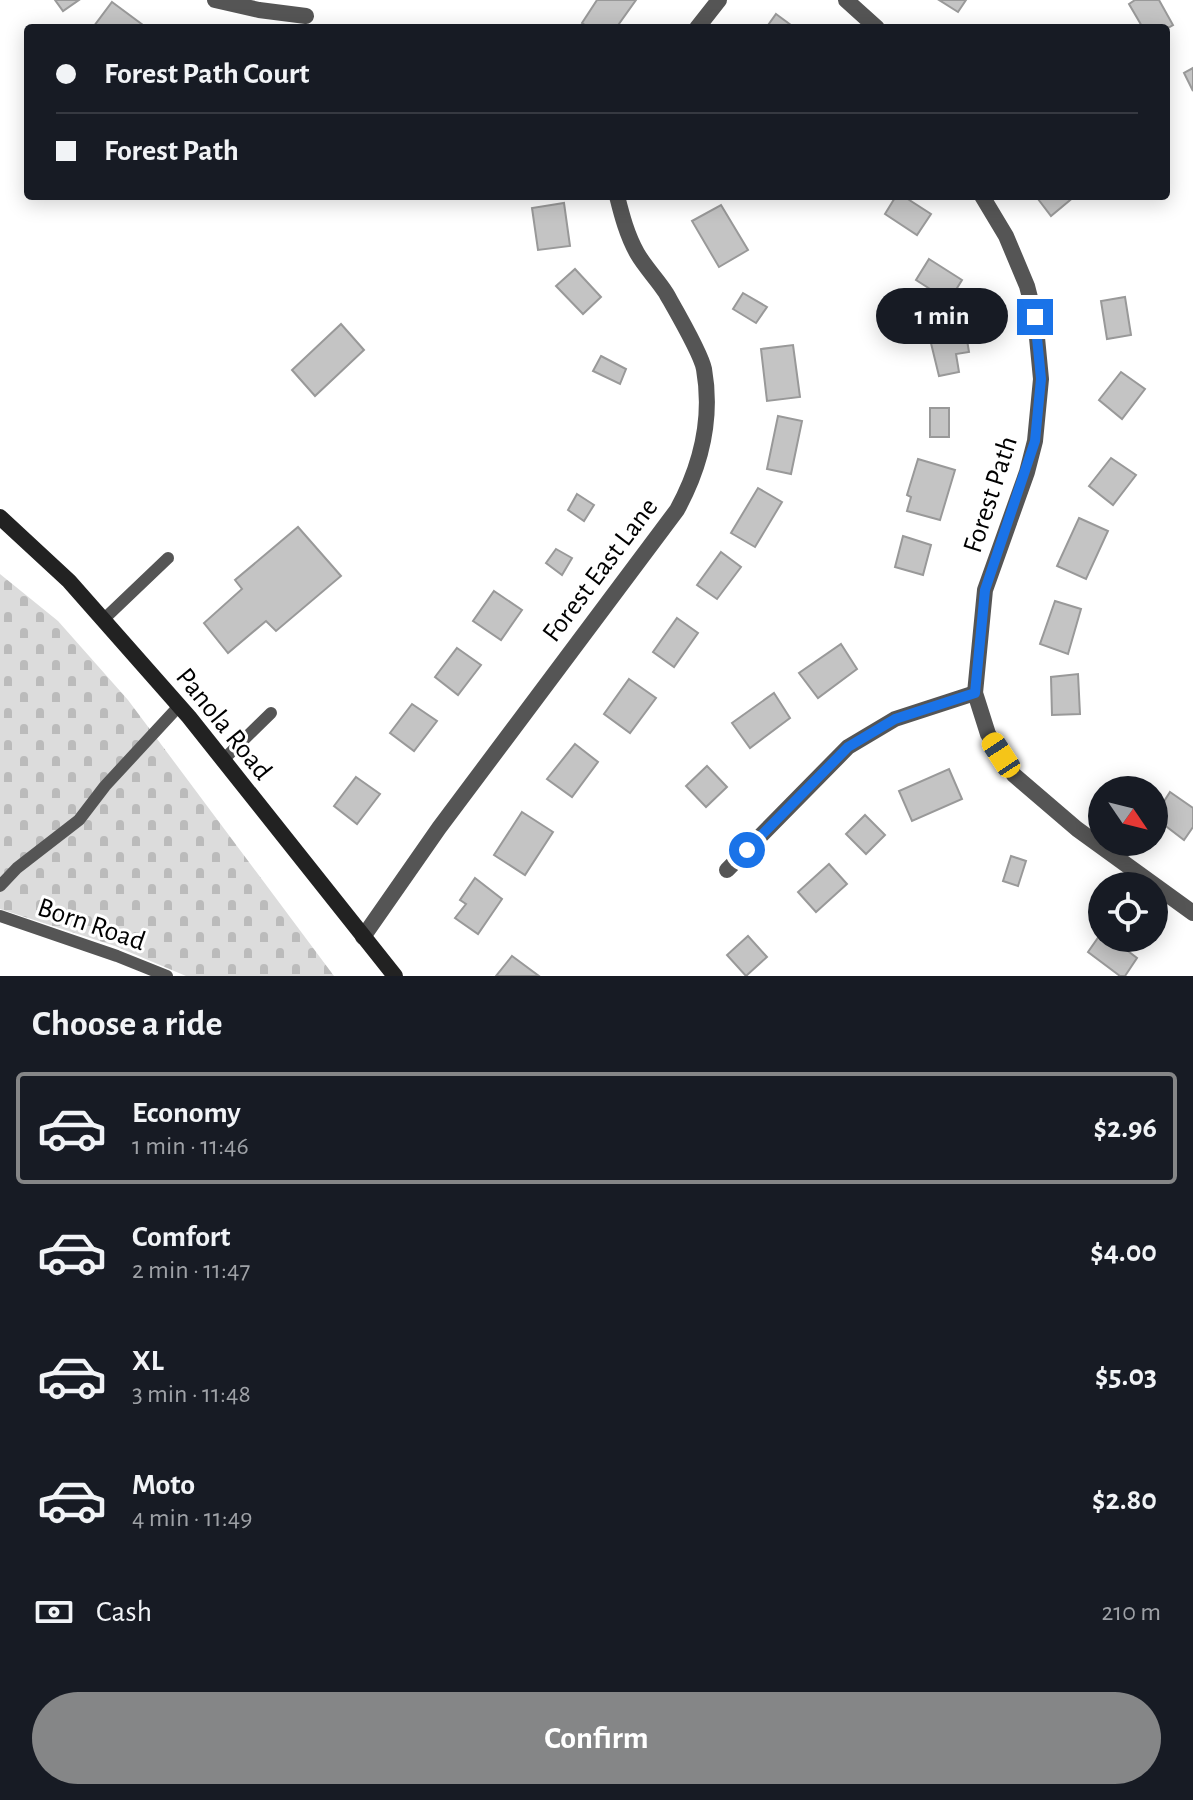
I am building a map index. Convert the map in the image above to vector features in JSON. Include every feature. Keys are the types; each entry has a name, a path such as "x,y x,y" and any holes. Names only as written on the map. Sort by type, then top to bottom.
{"main road":[{"name":"Panola Road","path":"1,519 69,581 179,706 395,976"}],"street":[{"path":"215,0 306,16"},
{"path":"700,24 719,0"},
{"path":"846,0 873,24"},
{"name":"Forest East Lane","path":"363,937 439,828 677,510 692,483 702,453 707,422 703,367 666,293 638,254 624,226 618,200"},
{"name":"Forest Path","path":"984,200 1006,236 1027,286 1037,332 1041,379 1035,441 985,590 975,693 988,734 1014,775 1077,829 1193,913"},
{"path":"727,870 848,747 895,719 975,693"}],"lane":[{"path":"103,620 168,558"},
{"path":"0,886 17,868 79,820 105,786 179,706"},
{"path":"222,761 271,713"},
{"name":"Born Road","path":"0,916 167,976"}],"green space":[{"path":"0,574 58,621 128,700 334,976 186,976 115,946 0,909"}],"building":[{"path":"55,0 79,0 63,11"},
{"path":"597,0 636,0 619,24 582,23"},
{"path":"939,0 966,0 958,12"},
{"path":"1135,0 1159,0 1173,25 1141,24 1129,4"},
{"path":"112,2 142,24 96,24"},
{"path":"776,14 790,24 769,24"},
{"path":"1193,68 1193,91 1184,73"},
{"path":"894,200 909,200 931,214 917,235 885,214"},
{"path":"1039,200 1070,200 1051,216"},
{"path":"564,203 570,246 538,250 532,208"},
{"path":"721,205 748,250 719,267 692,221"},
{"path":"929,259 962,280 949,301 916,280"},
{"path":"575,269 601,297 583,314 556,286"},
{"path":"743,293 767,307 756,323 733,309"},
{"path":"1125,297 1131,335 1107,339 1101,301"},
{"path":"341,324 364,350 315,396 292,370"},
{"path":"965,328 969,352 956,354 959,372 939,376 929,335"},
{"path":"793,345 800,397 767,401 761,349"},
{"path":"601,356 626,369 620,384 593,371"},
{"path":"1121,372 1145,389 1122,419 1099,400"},
{"path":"930,408 949,408 949,437 930,437"},
{"path":"778,416 802,421 791,474 767,469"},
{"path":"1111,458 1136,475 1113,505 1089,486"},
{"path":"918,459 955,470 940,520 907,511 911,497 907,495"},
{"path":"758,488 782,502 755,547 731,533"},
{"path":"577,494 594,505 584,521 568,510"},
{"path":"1079,518 1108,531 1086,579 1057,566"},
{"path":"298,527 341,576 276,631 266,621 228,653 204,623 242,589 235,580"},
{"path":"903,536 931,545 923,575 895,567"},
{"path":"556,549 572,558 562,575 546,563"},
{"path":"721,552 741,567 717,599 697,585"},
{"path":"494,591 522,610 501,640 473,621"},
{"path":"1055,601 1081,609 1068,654 1040,644"},
{"path":"677,618 698,633 674,667 653,652"},
{"path":"841,644 857,669 818,698 799,673"},
{"path":"457,648 481,665 458,695 435,677"},
{"path":"1078,674 1080,714 1052,715 1051,677"},
{"path":"629,679 656,698 630,733 604,714"},
{"path":"774,693 790,718 750,748 732,723"},
{"path":"412,704 437,721 414,751 390,733"},
{"path":"575,744 598,762 572,797 547,779"},
{"path":"707,766 727,787 706,807 686,786"},
{"path":"949,769 962,799 912,821 899,791"},
{"path":"356,777 380,794 357,824 334,806"},
{"path":"1170,792 1193,808 1193,827 1184,840 1168,828"},
{"path":"522,812 553,832 525,875 494,855"},
{"path":"865,815 885,835 866,854 846,834"},
{"path":"1011,856 1026,861 1018,886 1003,881"},
{"path":"829,864 847,884 816,912 798,892"},
{"path":"475,878 502,899 478,934 455,918 466,904 460,900"},
{"path":"748,936 767,957 746,976 727,955"},
{"path":"1088,952 1129,952 1137,958 1125,976 1120,976"},
{"path":"512,956 539,976 496,976"}],"route":[{"path":"747,850 848,747 895,719 975,693 985,590 1035,441 1041,379 1035,317"}]}
